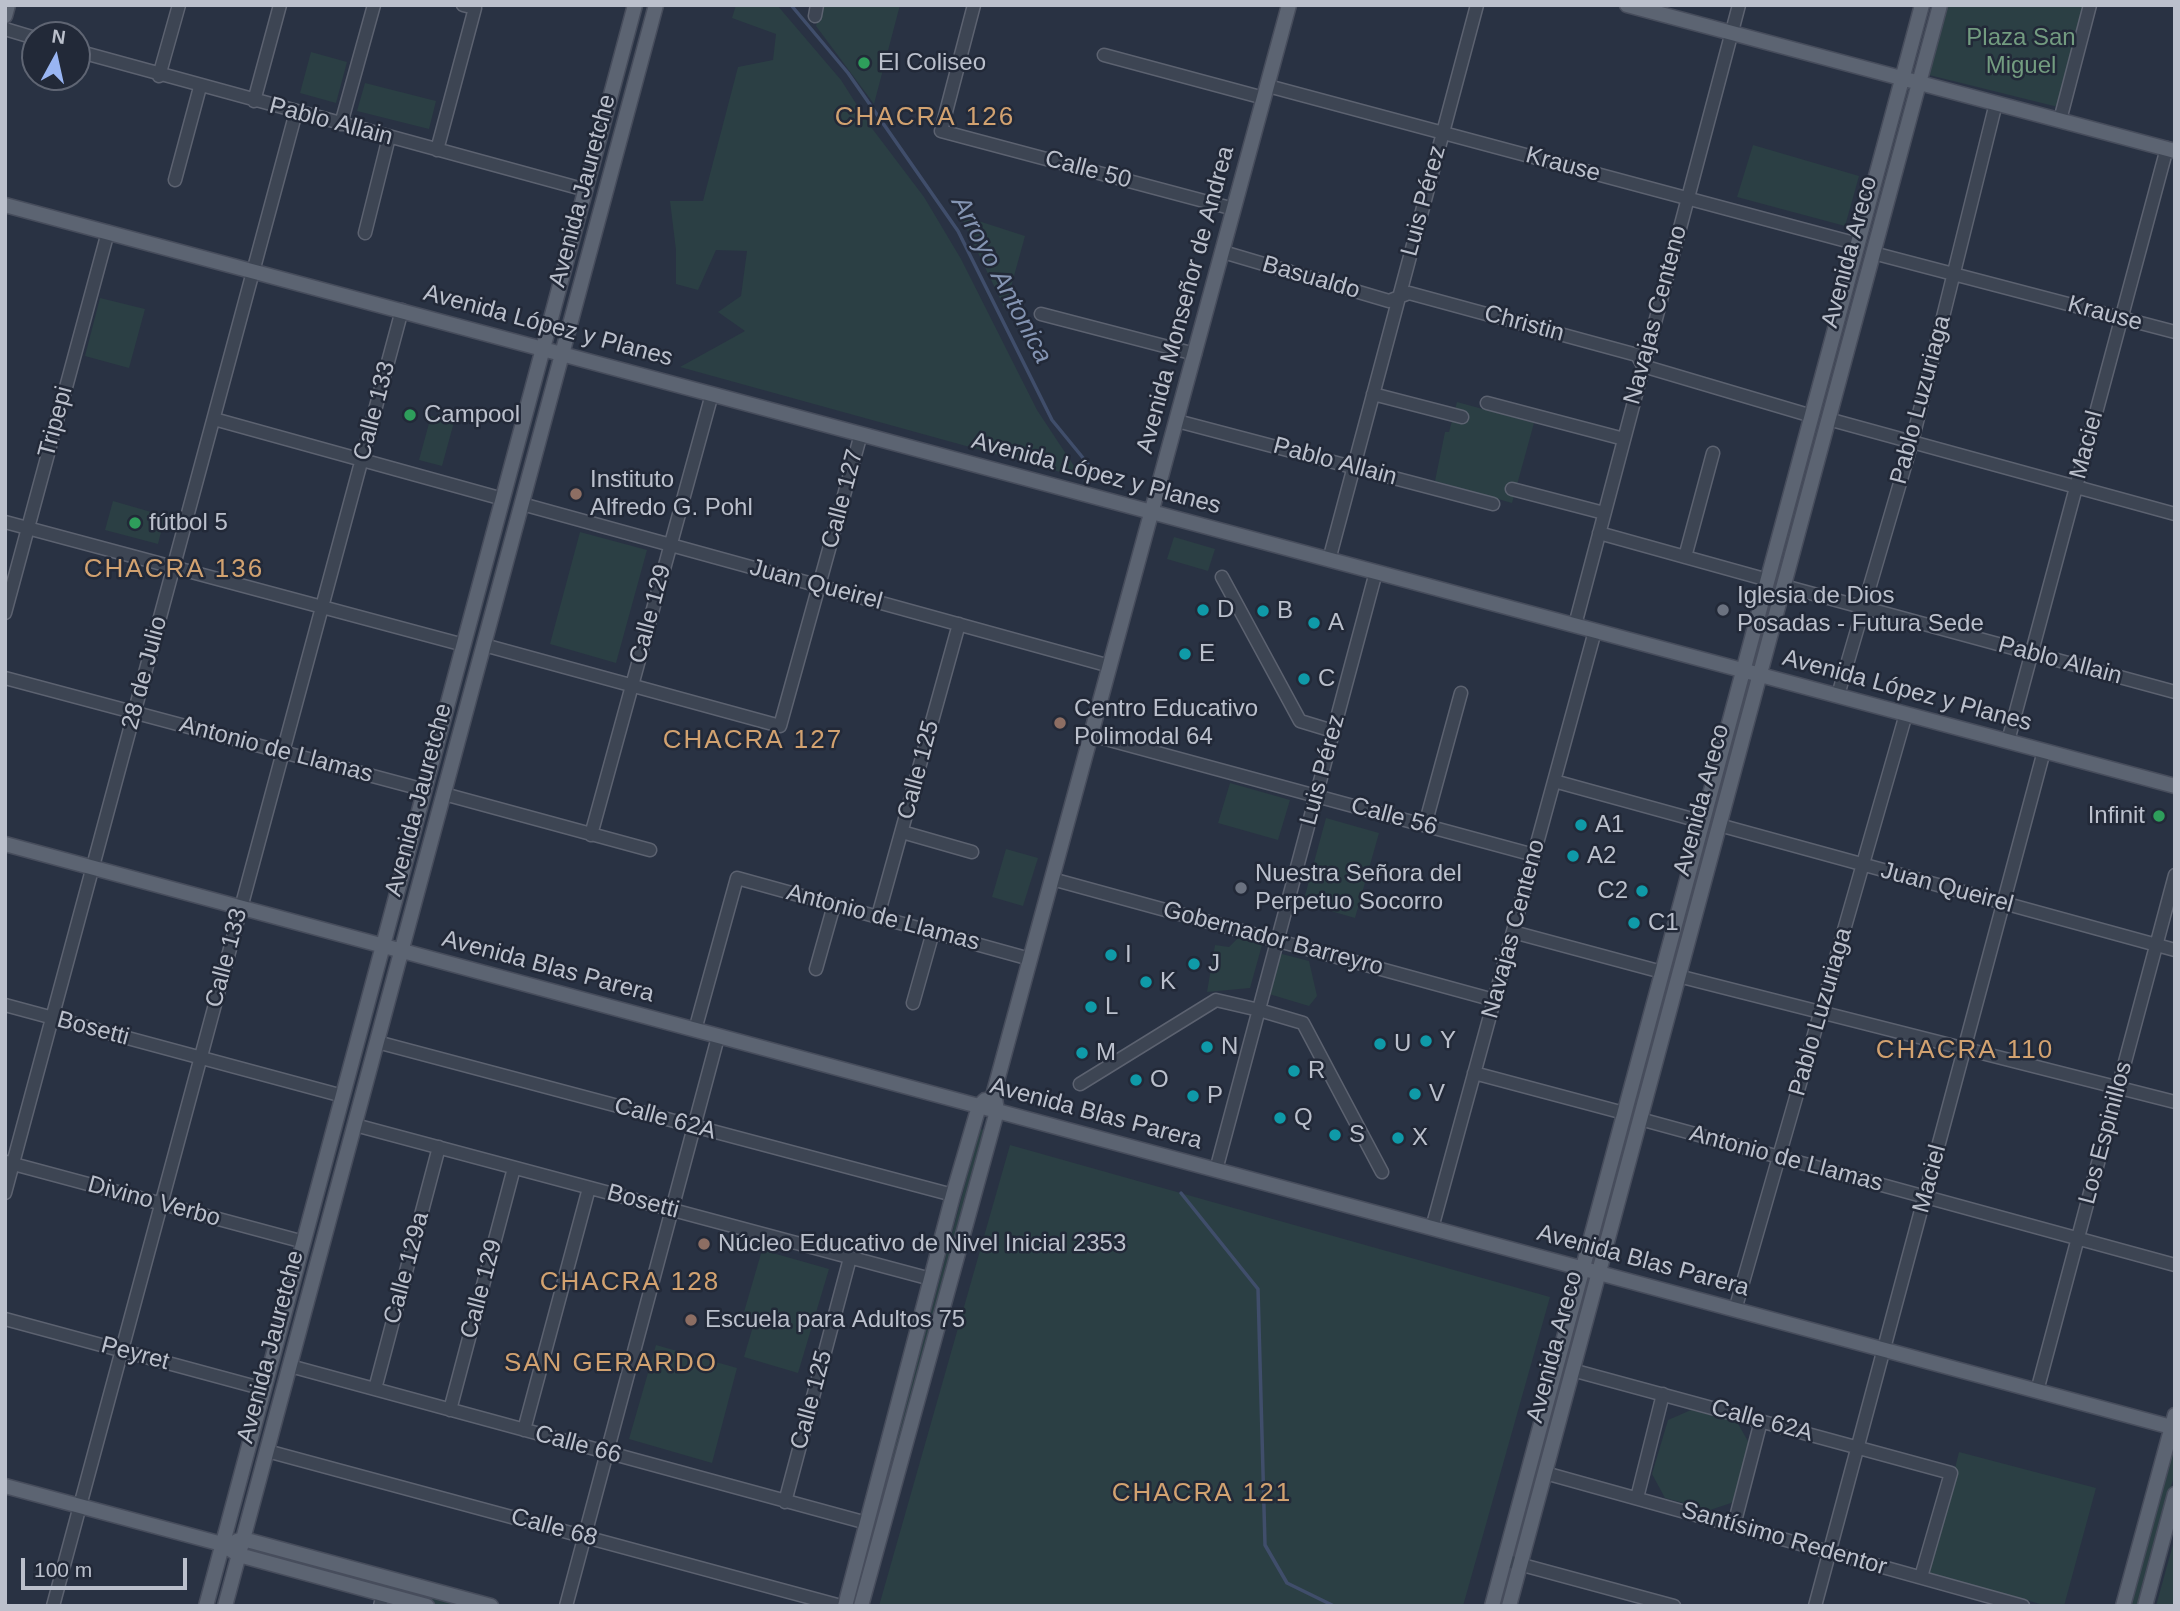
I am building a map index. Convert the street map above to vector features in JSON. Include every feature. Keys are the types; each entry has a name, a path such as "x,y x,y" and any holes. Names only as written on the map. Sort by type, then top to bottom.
{"main road":[{"path":"5,16 8,5"},
{"name":"Avenida Jauretche","path":"205,1606 635,5"},
{"name":"Avenida Jauretche","path":"225,1606 656,5"},
{"name":"Avenida Monseñor de Andrea","path":"861,1606 997,1111 994,1092 1290,5"},
{"path":"1628,5 2171,150"},
{"name":"Avenida Areco","path":"1492,1606 1923,5"},
{"name":"Avenida Areco","path":"1509,1606 1940,5"},
{"name":"Avenida López y Planes","path":"5,205 2175,786"},
{"name":"Avenida Blas Parera","path":"5,844 2036,1391 2174,1423"},
{"path":"843,1606 979,1106 994,1092"},
{"path":"2123,1606 2174,1423"},
{"path":"5,1486 222,1544 239,1555 382,1600 427,1606"},
{"path":"2145,1606 2175,1494"},
{"path":"222,1544 243,1539 491,1606"}],"street":[{"path":"159,76 179,5"},
{"path":"254,101 280,5"},
{"path":"341,124 374,5"},
{"name":"Calle 50","path":"974,5 941,131 1234,209"},
{"name":"Luis Pérez","path":"1329,560 1477,5"},
{"name":"Navajas Centeno","path":"1575,625 1739,5"},
{"path":"2060,120 2090,5"},
{"path":"437,150 469,7"},
{"name":"Pablo Allain","path":"91,55 159,76 586,190"},
{"name":"Krause","path":"1104,55 1443,132 1858,244"},
{"path":"175,180 200,87"},
{"name":"Pablo Luzuriaga","path":"1838,695 1912,442 1996,103"},
{"name":"28 de Julio","path":"5,1193 9,1163 52,1018 296,112"},
{"path":"365,233 390,137"},
{"name":"Maciel","path":"2008,741 2122,318 2171,150"},
{"name":"Tripepi","path":"5,613 108,232"},
{"name":"Basualdo","path":"1223,252 1389,301 1399,296"},
{"name":"Krause","path":"1873,253 2175,332"},
{"name":"Christin","path":"1399,296 1409,293 1637,355 1643,366"},
{"name":"Calle 133","path":"53,1606 402,310"},
{"path":"1041,314 1195,354"},
{"path":"1643,366 1812,416"},
{"name":"Calle 129","path":"591,835 712,394"},
{"path":"1373,394 1462,417"},
{"path":"1487,403 1624,439"},
{"path":"214,419 361,463 503,499"},
{"path":"1828,419 2175,514"},
{"name":"Pablo Allain","path":"1177,421 1493,504"},
{"name":"Calle 127","path":"632,687 780,726 860,434"},
{"path":"1685,557 1713,453"},
{"path":"1512,489 1604,513"},
{"name":"Juan Queirel","path":"522,504 1110,666"},
{"path":"5,522 464,645"},
{"path":"1599,533 1768,580"},
{"name":"Luis Pérez","path":"1216,1170 1376,572"},
{"path":"1222,577 1300,721 1333,731"},
{"name":"Pablo Allain","path":"1784,586 2175,692"},
{"name":"Calle 125","path":"878,916 959,624"},
{"name":"Navajas Centeno","path":"1432,1228 1595,631"},
{"path":"484,646 632,687"},
{"name":"Antonio de Llamas","path":"5,678 425,790"},
{"path":"1426,825 1461,693"},
{"name":"Pablo Luzuriaga","path":"1735,1310 1906,714"},
{"name":"Calle 56","path":"1091,735 1534,855"},
{"name":"Maciel","path":"1815,1606 2044,751"},
{"path":"1554,781 1703,822"},
{"path":"444,794 650,850"},
{"name":"Juan Queirel","path":"1719,825 2175,950"},
{"path":"902,832 972,852"},
{"name":"Los Espinillos","path":"2036,1391 2175,875"},
{"name":"Antonio de Llamas","path":"695,1030 737,878 1030,959"},
{"name":"Gobernador Barreyro","path":"1052,879 1494,1000"},
{"path":"816,969 834,905"},
{"path":"913,1003 933,932"},
{"path":"1513,932 1662,972"},
{"path":"1678,976 2175,1102"},
{"path":"1080,1084 1216,1000 1259,1010 1303,1023 1382,1172"},
{"name":"Bosetti","path":"5,1005 342,1096"},
{"path":"566,1606 719,1037"},
{"name":"Calle 62A","path":"377,1042 953,1195"},
{"path":"1474,1073 1624,1113"},
{"name":"Antonio de Llamas","path":"1640,1119 2175,1265"},
{"name":"Bosetti","path":"355,1125 931,1279"},
{"name":"Calle 129a","path":"375,1389 439,1147"},
{"name":"Divino Verbo","path":"9,1163 304,1242"},
{"name":"Calle 129","path":"450,1410 514,1168"},
{"path":"524,1430 589,1188"},
{"name":"Calle 125","path":"785,1502 850,1258"},
{"name":"Peyret","path":"5,1319 264,1389"},
{"name":"Calle 66","path":"290,1366 867,1523"},
{"name":"Calle 62A","path":"1573,1370 1951,1473 1921,1577"},
{"path":"1637,1498 1663,1394"},
{"path":"1734,1525 1761,1421"},
{"name":"Calle 68","path":"267,1451 843,1606"},
{"name":"Santísimo Redentor","path":"1545,1472 2023,1606"},
{"path":"1504,1560 1674,1606"}],"green space":[{"path":"736,5 777,5 841,80 871,127 924,197 961,259 1037,410 1082,478 680,367 745,331 718,312 741,296 747,251 716,250 698,290 676,284 676,250 670,201 703,201 738,67 773,60 776,34 732,18"},
{"name":"El Coliseo","path":"822,5 900,5 874,104 816,26"},
{"name":"Plaza San Miguel","path":"1948,5 2083,5 2058,107 1929,75"},
{"path":"311,52 347,62 336,103 300,93"},
{"path":"365,83 436,101 429,129 357,111"},
{"path":"1753,145 1859,176 1845,226 1737,197"},
{"path":"960,215 1025,236 1005,309"},
{"path":"100,298 145,309 129,368 85,356"},
{"path":"1457,402 1534,423 1512,503 1435,481 1445,432 1449,432"},
{"path":"431,416 454,422 442,466 419,460"},
{"name":"fútbol 5","path":"113,501 165,516 158,544 105,530"},
{"path":"580,532 647,550 616,663 550,644"},
{"path":"1174,537 1215,549 1208,571 1167,559"},
{"path":"1230,783 1290,800 1278,840 1218,823"},
{"path":"1326,818 1379,833 1355,918 1303,903"},
{"path":"1006,849 1038,858 1023,906 992,897"},
{"path":"1238,938 1262,945 1250,988 1207,992 1215,945 1229,947"},
{"path":"1282,954 1309,961 1317,996 1309,1006 1269,994 1276,958"},
{"path":"980,1129 985,1130 857,1606 852,1606"},
{"path":"1010,1145 1550,1297 1463,1606 879,1606"},
{"path":"762,1250 829,1269 798,1373 744,1357 756,1316 744,1312"},
{"path":"656,1345 737,1368 712,1463 629,1439"},
{"path":"1691,1410 1737,1422 1749,1443 1734,1502 1710,1510 1665,1498 1652,1474 1668,1420"},
{"path":"2175,1437 2175,1472 2139,1606 2129,1606"},
{"path":"1959,1452 2096,1488 2064,1606 2047,1606 1929,1573"},
{"path":"2175,1537 2175,1606 2156,1606"},
{"path":"252,1547 470,1606 442,1606 249,1554"}],"waterway":[{"name":"Arroyo Antonica","path":"791,5 848,73 958,231 1052,420 1097,475"},
{"name":"Arroyo Antonica","path":"1181,1193 1258,1289 1265,1545 1287,1583 1334,1606"}],"place":[{"name":"El Coliseo","path":"864,63"},
{"name":"Campool","path":"410,415"},
{"name":"Instituto Alfredo G. Pohl","path":"576,494"},
{"name":"fútbol 5","path":"135,523"},
{"name":"D","path":"1203,610"},
{"name":"Iglesia de Dios Posadas - Futura Sede","path":"1723,610"},
{"name":"B","path":"1263,611"},
{"name":"A","path":"1314,623"},
{"name":"E","path":"1185,654"},
{"name":"C","path":"1304,679"},
{"name":"Centro Educativo Polimodal 64","path":"1060,723"},
{"name":"Infinit","path":"2159,816"},
{"name":"A1","path":"1581,825"},
{"name":"A2","path":"1573,856"},
{"name":"Nuestra Señora del Perpetuo Socorro","path":"1241,888"},
{"name":"C2","path":"1642,891"},
{"name":"C1","path":"1634,923"},
{"name":"I","path":"1111,955"},
{"name":"J","path":"1194,964"},
{"name":"K","path":"1146,982"},
{"name":"L","path":"1091,1007"},
{"name":"Y","path":"1426,1041"},
{"name":"U","path":"1380,1044"},
{"name":"N","path":"1207,1047"},
{"name":"M","path":"1082,1053"},
{"name":"R","path":"1294,1071"},
{"name":"O","path":"1136,1080"},
{"name":"V","path":"1415,1094"},
{"name":"P","path":"1193,1096"},
{"name":"Q","path":"1280,1118"},
{"name":"S","path":"1335,1135"},
{"name":"X","path":"1398,1138"},
{"name":"Núcleo Educativo de Nivel Inicial 2353","path":"704,1244"},
{"name":"Escuela para Adultos 75","path":"691,1320"}],"district":[{"name":"CHACRA 126","path":"925,118"},
{"name":"CHACRA 136","path":"174,570"},
{"name":"CHACRA 127","path":"753,741"},
{"name":"CHACRA 110","path":"1965,1051"},
{"name":"CHACRA 128","path":"630,1283"},
{"name":"SAN GERARDO","path":"611,1364"},
{"name":"CHACRA 121","path":"1202,1494"}]}
